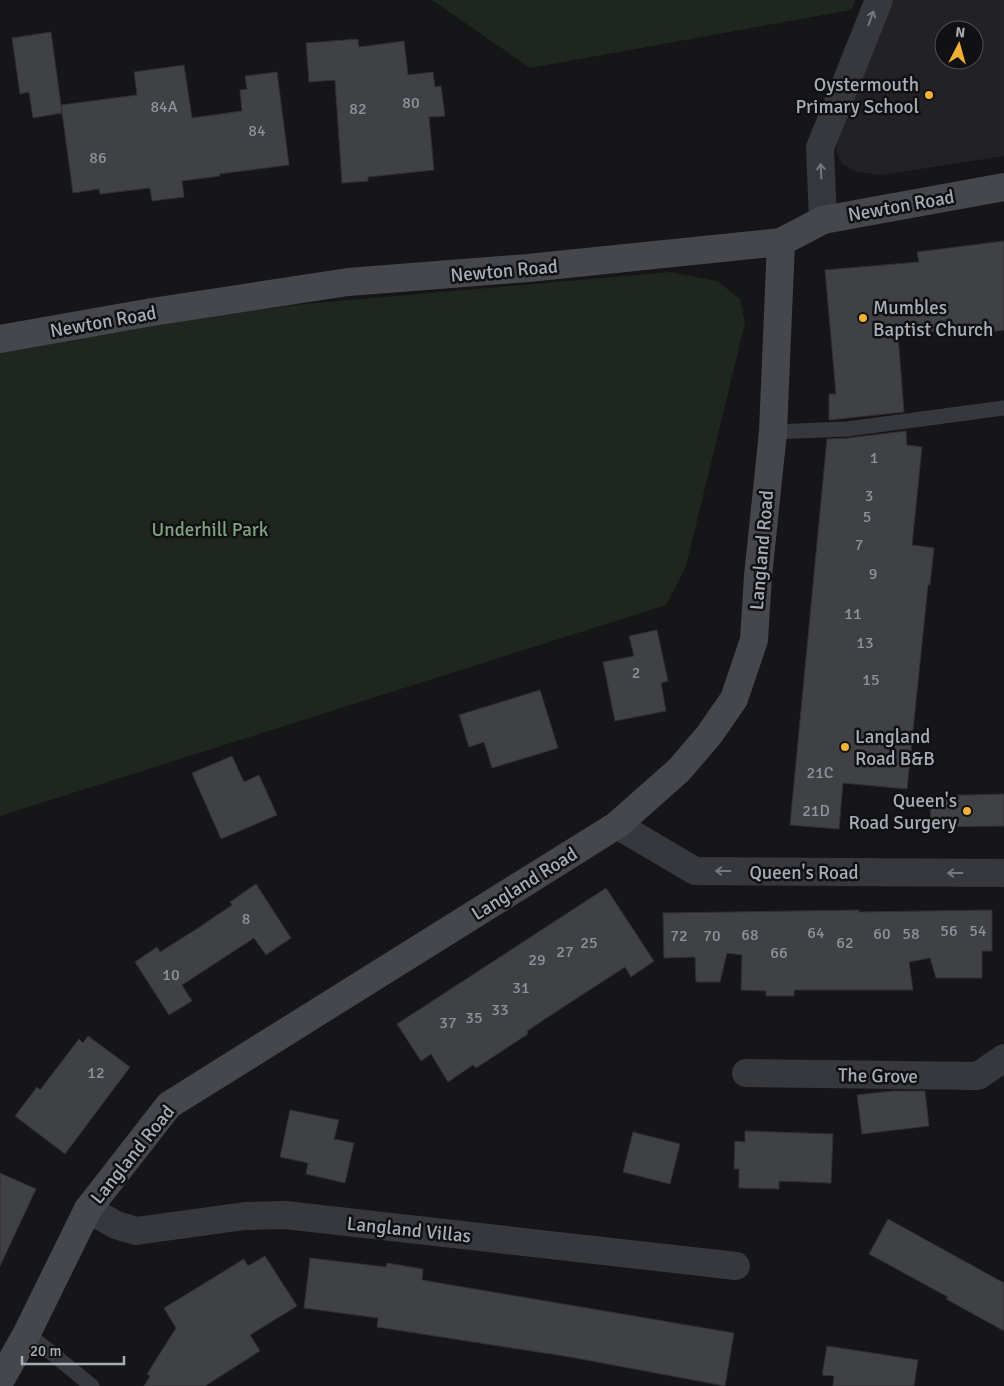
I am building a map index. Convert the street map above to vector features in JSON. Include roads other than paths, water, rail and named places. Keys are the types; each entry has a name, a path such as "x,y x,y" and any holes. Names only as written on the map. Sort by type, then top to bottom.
{"main road":[{"name":"Newton Road","path":"0,339 152,312 348,282 528,268 782,242 823,220 1004,188"},
{"name":"Langland Road","path":"0,1381 88,1209 169,1105 617,825 679,770 709,735 734,699 754,640 758,576 772,432 782,242"}],"street":[{"path":"823,220 820,148 879,0"},
{"name":"Queen's Road","path":"617,825 695,871 1004,872"},
{"name":"The Grove","path":"746,1073 978,1076 1004,1058"},
{"name":"Langland Villas","path":"88,1209 116,1225 136,1231 245,1216 285,1215 736,1266"}],"lane":[{"path":"772,432 847,429 1004,408"},
{"path":"26,1333 92,1386"}],"place":[{"name":"Oystermouth Primary School","path":"929,95"},
{"name":"Mumbles Baptist Church","path":"863,318"},
{"name":"Langland Road B&B","path":"845,747"},
{"name":"Queen's Road Surgery","path":"967,811"}],"park label":[{"name":"Underhill Park","path":"210,529"}]}
